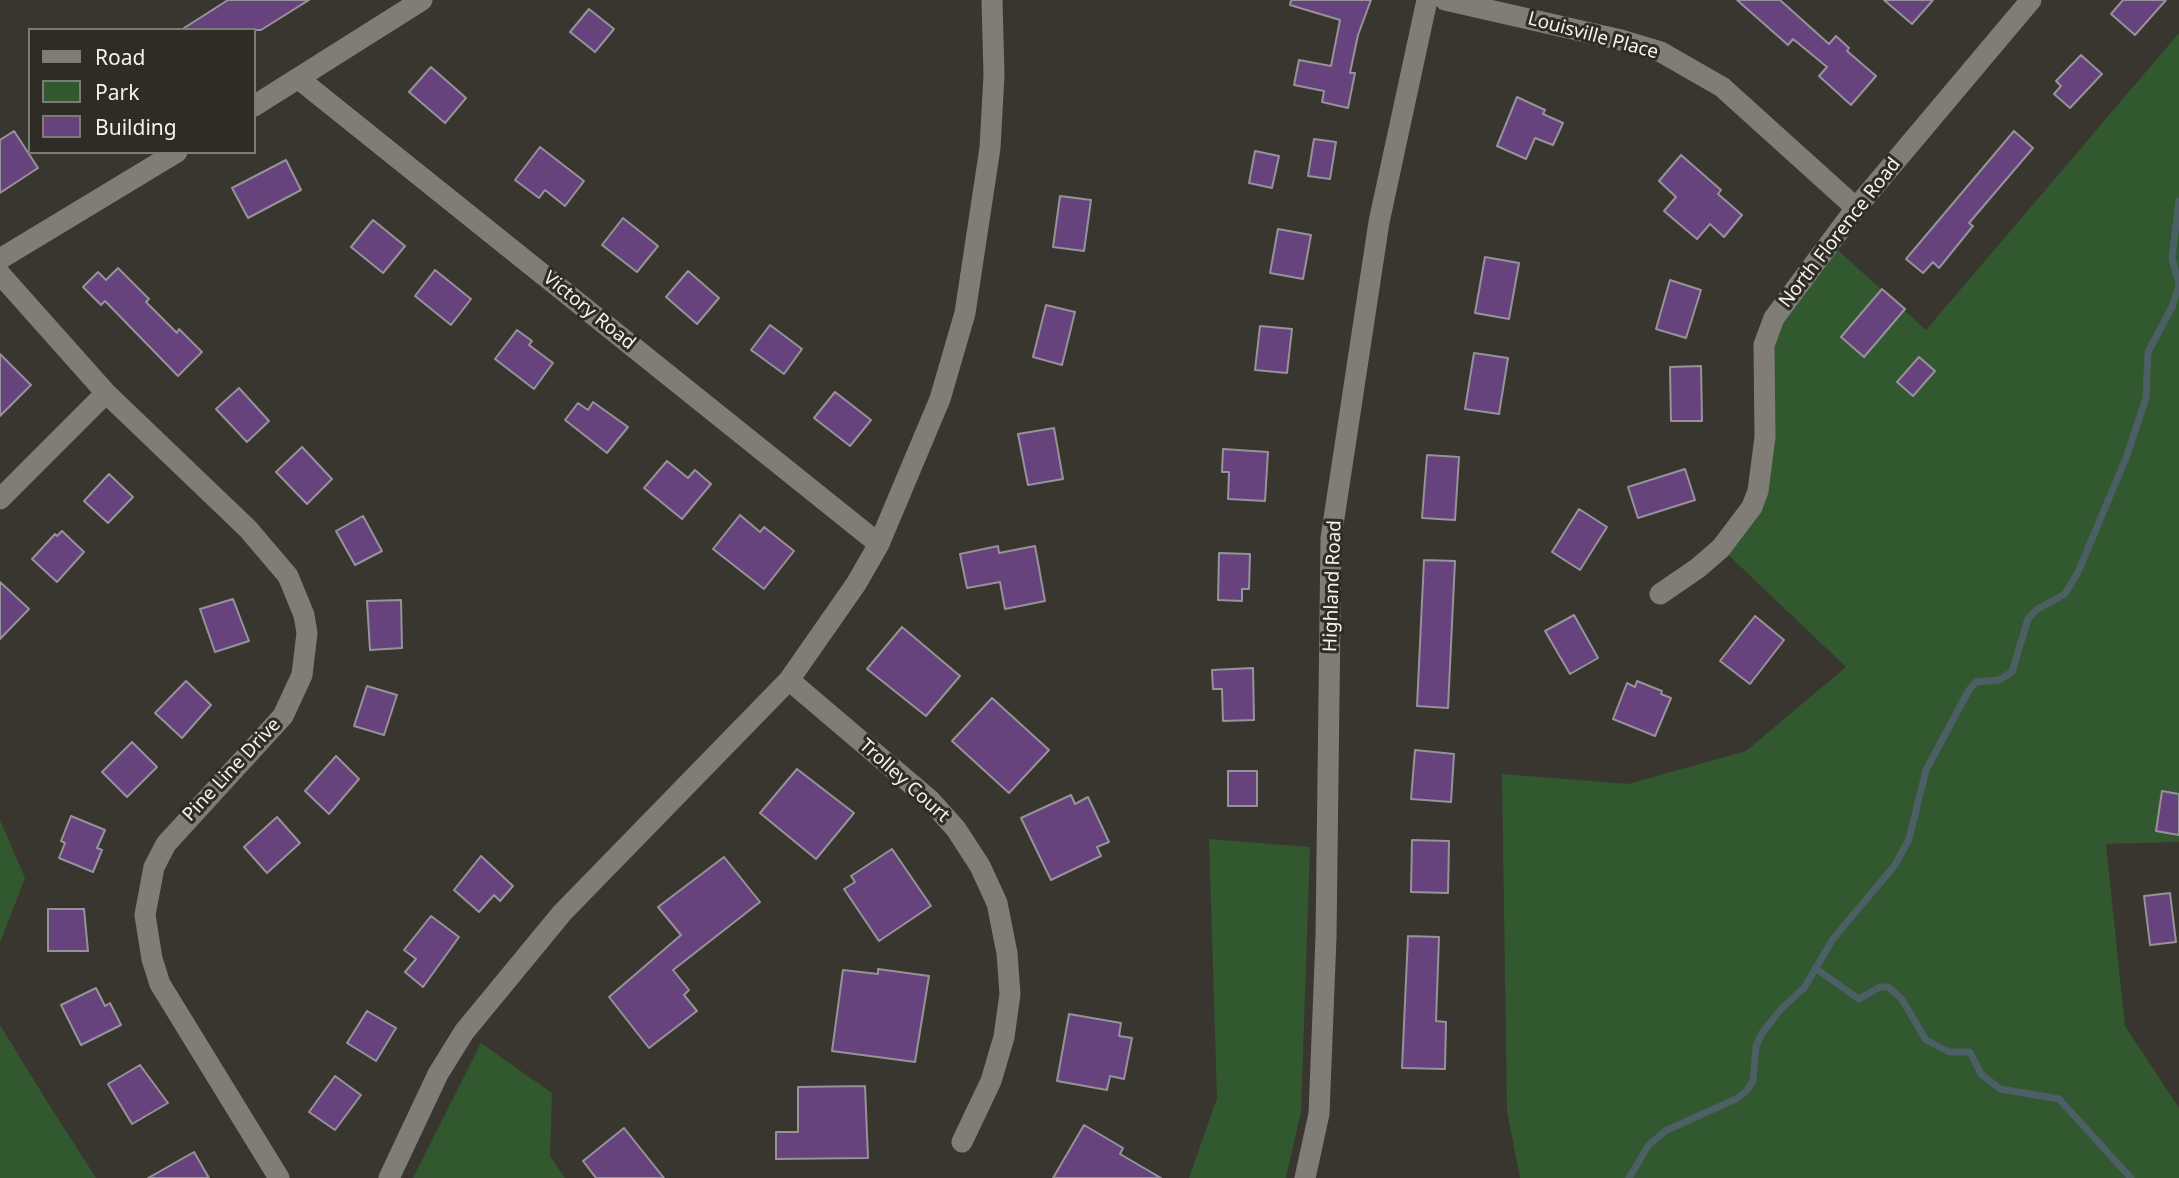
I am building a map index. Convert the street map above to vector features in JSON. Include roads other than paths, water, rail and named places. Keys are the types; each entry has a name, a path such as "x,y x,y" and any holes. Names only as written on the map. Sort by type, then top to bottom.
{"street":[{"path":"256,105 422,0"},
{"path":"388,1178 438,1074 464,1032 562,913 789,680 856,584 879,544 940,399 965,313 990,148 995,75 992,0"},
{"name":"Highland Road","path":"1305,1178 1319,1114 1326,937 1331,538 1379,222 1426,0"},
{"name":"Louisville Place","path":"1445,0 1621,40 1670,57 1722,87 1856,208"},
{"name":"North Florence Road","path":"1660,594 1698,568 1720,548 1752,507 1758,491 1765,437 1764,345 1774,318 1856,208 2031,0"},
{"name":"Victory Road","path":"299,79 879,544"},
{"path":"0,259 174,154"},
{"name":"Pine Line Drive","path":"0,274 106,393 248,529 288,576 304,615 307,633 302,675 283,716 166,844 154,867 145,915 152,959 160,984 279,1178"},
{"path":"0,499 106,393"},
{"name":"Trolley Court","path":"789,680 930,800 956,830 980,866 997,903 1007,953 1010,994 1007,1016 991,1081 962,1142"}],"waterway":[{"path":"2179,201 2172,258 2179,284"},
{"path":"1629,1178 1648,1146 1665,1131 1738,1098 1747,1090 1753,1081 1756,1046 1762,1033 1782,1008 1804,988 1833,939 1895,865 1909,839 1926,770 1969,690 1976,682 1999,680 2012,672 2028,619 2036,610 2065,594 2078,572 2126,458 2146,398 2148,352 2172,307 2179,286"},
{"path":"1815,968 1859,999 1880,987 1888,987 1901,998 1926,1040 1949,1052 1970,1052 1981,1074 2000,1089 2059,1099 2131,1178"}]}
